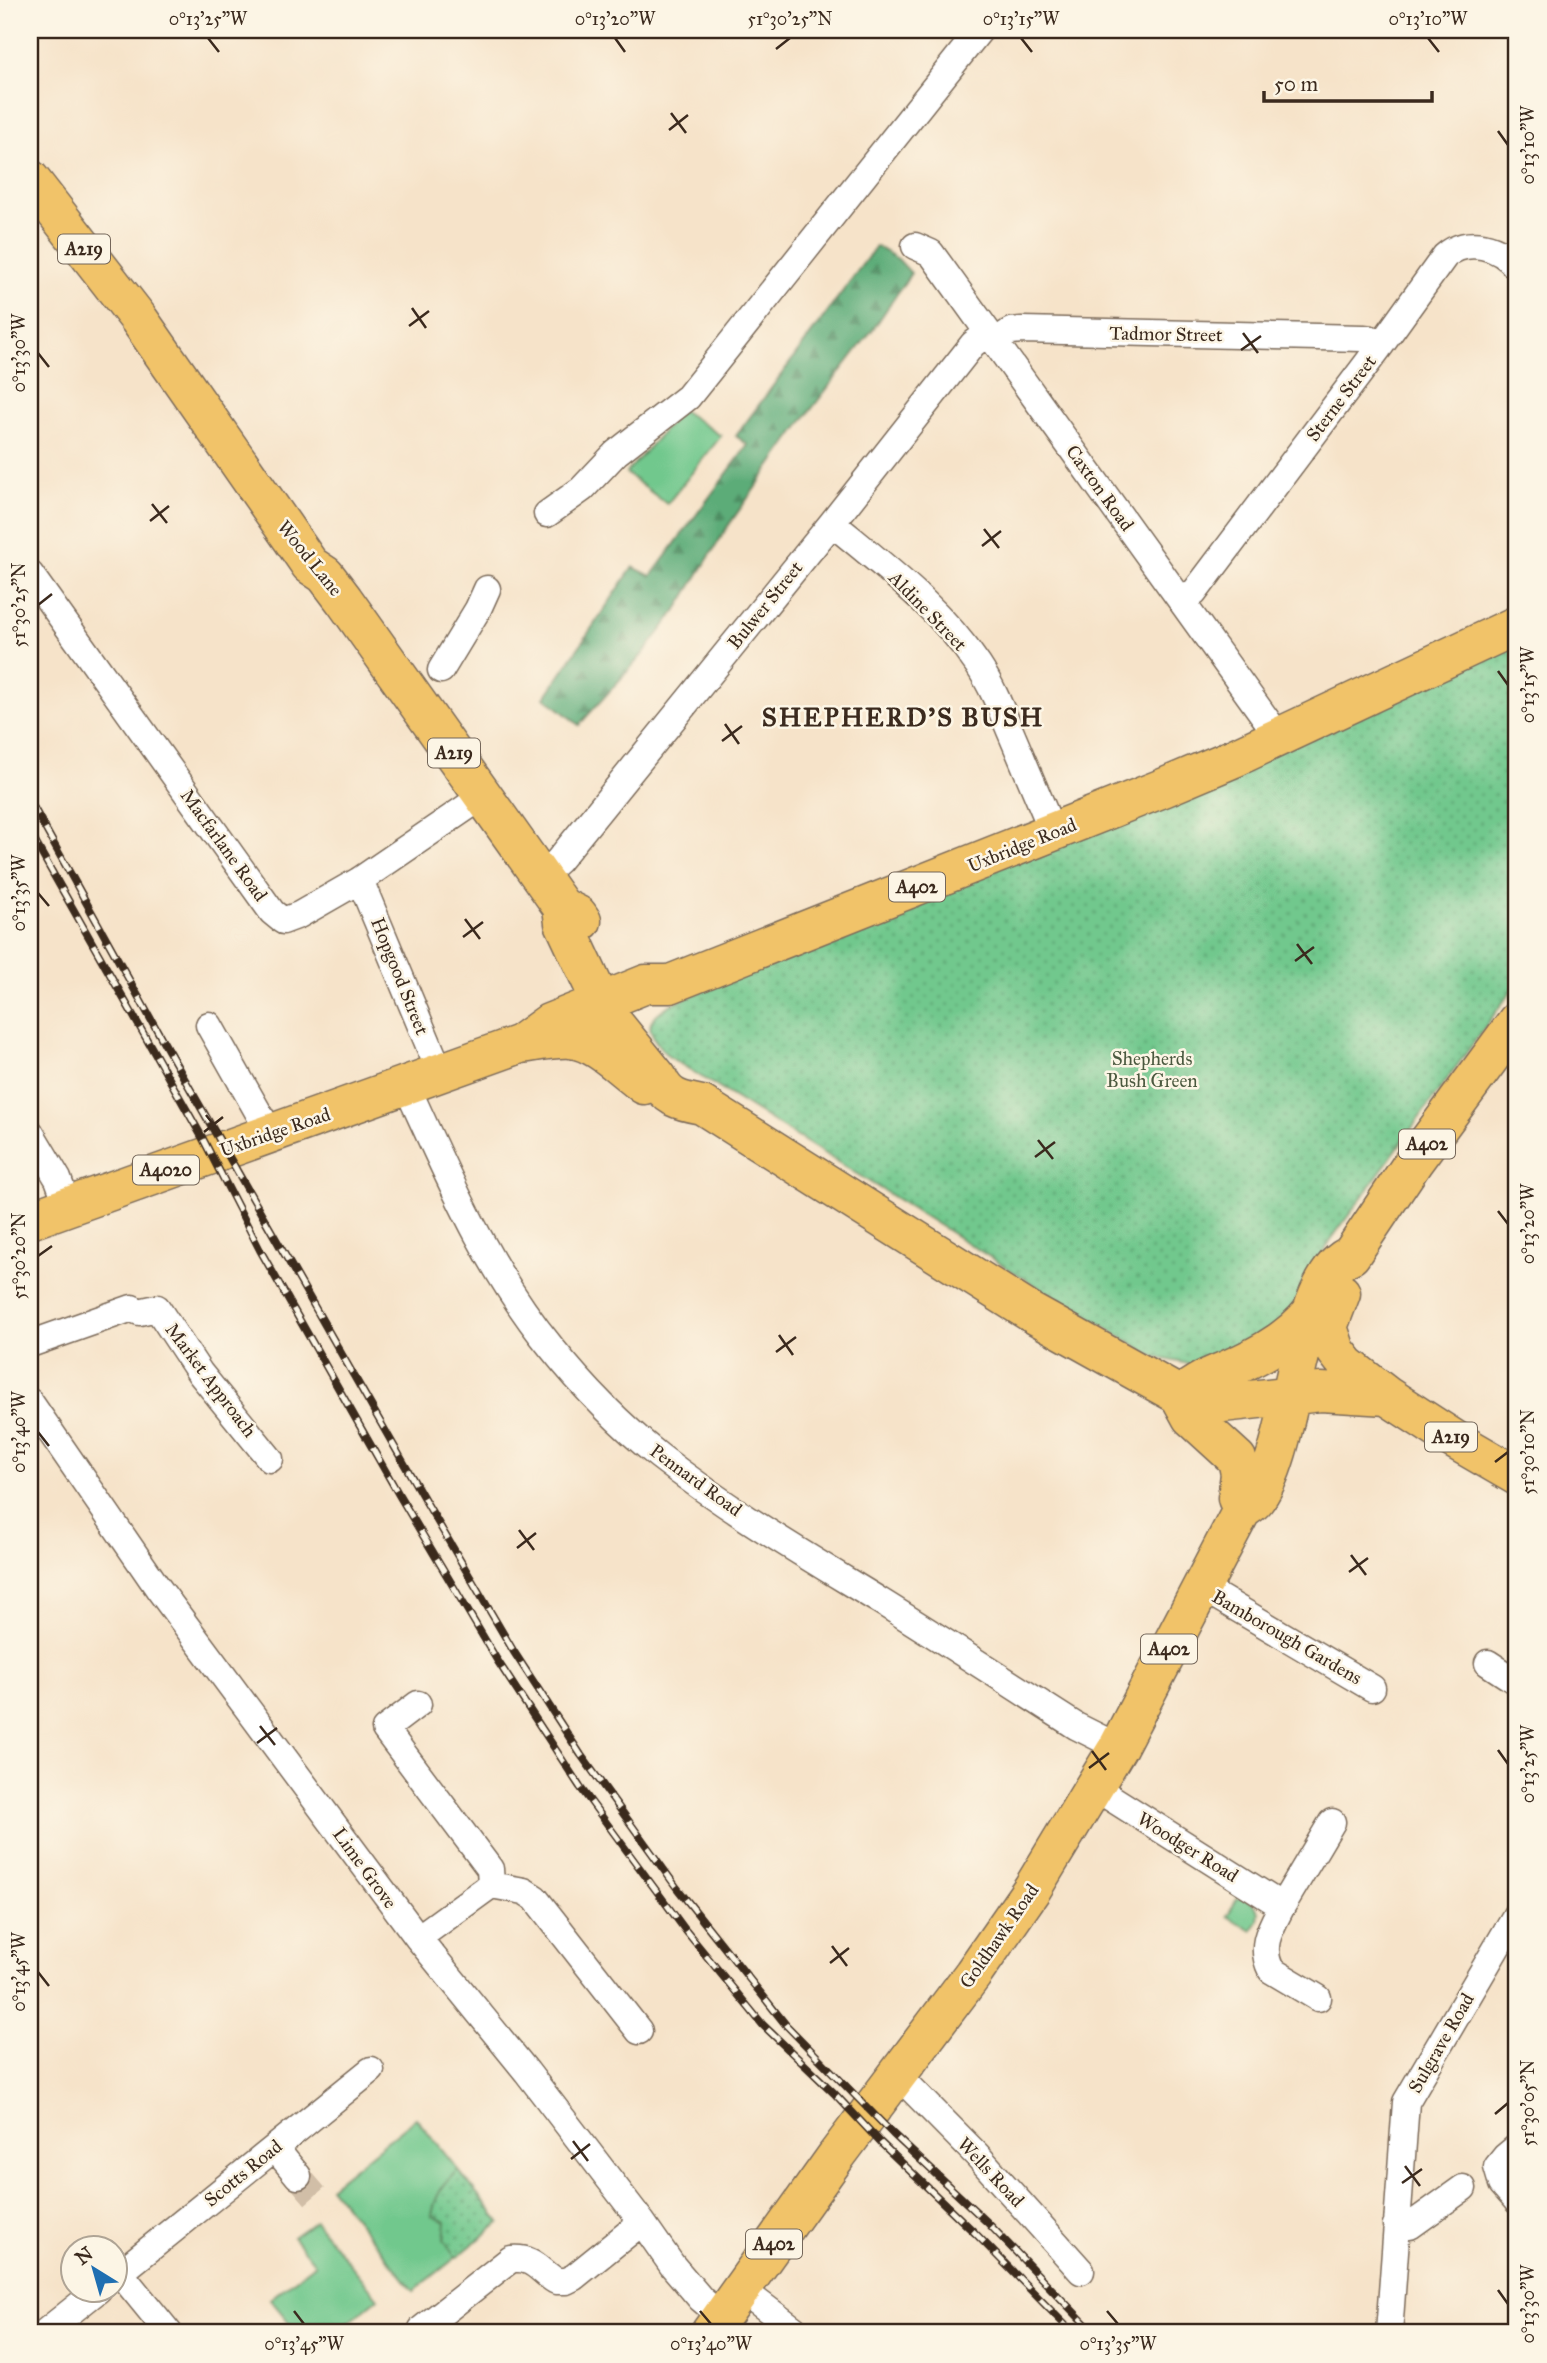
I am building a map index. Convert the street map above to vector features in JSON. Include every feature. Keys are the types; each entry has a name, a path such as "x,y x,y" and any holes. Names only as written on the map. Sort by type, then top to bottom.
{"main road":[{"name":"Wood Lane","path":"30,179 138,318 310,565 325,575 431,719 468,806 551,892 578,915 608,962 621,972 658,984"},
{"name":"Uxbridge Road","path":"520,1044 549,1023 658,984 1163,788 1279,737 1517,625"},
{"name":"Wood Lane","path":"551,892 602,1003"},
{"name":"A402","path":"658,984 644,1025 647,1037 657,1054 693,1087 702,1105 1030,1312 1179,1395 1191,1416 1237,1459 1240,1474 1237,1498 1242,1510"},
{"name":"A219","path":"602,1003 607,1015 658,1079 651,1085"},
{"name":"A402","path":"1292,1395 1312,1312 1332,1268 1342,1258 1351,1255 1414,1161 1514,1030"},
{"name":"Uxbridge Road","path":"30,1220 520,1044 572,1039 582,1042 651,1085"},
{"path":"651,1085 680,1101 702,1105"},
{"name":"A219","path":"1351,1255 1349,1277 1329,1320 1329,1335 1336,1351 1347,1364 1387,1396 1517,1476"},
{"name":"A402","path":"1179,1395 1210,1376 1243,1364 1279,1342 1296,1330 1312,1312"},
{"name":"A219","path":"1179,1395 1214,1405 1321,1392 1387,1396"},
{"name":"Goldhawk Road","path":"725,2314 838,2155 973,1975 1032,1889 1118,1747 1242,1510 1255,1500 1273,1464 1292,1395"}],"street":[{"path":"555,520 625,446 688,397 980,30"},
{"name":"Sterne Street","path":"1182,601 1194,593 1435,269 1454,248 1467,245 1500,252 1517,268"},
{"name":"Caxton Road","path":"915,246 931,253 1279,737"},
{"name":"Tadmor Street","path":"992,337 1022,330 1363,338 1381,345"},
{"name":"Bulwer Street","path":"551,892 558,861 973,344 992,337"},
{"name":"Aldine Street","path":"832,523 937,615 979,666 993,690 1053,832"},
{"name":"Macfarlane Road","path":"30,574 272,912 283,921 360,880 468,806"},
{"path":"441,670 490,600"},
{"name":"Hopgood Street","path":"360,880 423,1079"},
{"path":"209,1025 270,1133"},
{"name":"Pennard Road","path":"423,1079 459,1201 489,1258 531,1322 596,1399 659,1455 795,1549 1067,1720 1118,1747"},
{"path":"30,1132 58,1180 68,1207"},
{"name":"Market Approach","path":"30,1344 132,1308 139,1312 157,1308 200,1373 270,1459"},
{"name":"Lime Grove","path":"30,1402 158,1588 418,1938 527,2073 672,2265 696,2294 725,2314 799,2333"},
{"name":"Bamborough Gardens","path":"1201,1587 1372,1688"},
{"path":"1488,1663 1517,1682"},
{"path":"418,1704 385,1728 490,1869 491,1885"},
{"name":"Woodger Road","path":"1094,1787 1282,1906"},
{"path":"1318,1998 1271,1970 1267,1963 1265,1945 1282,1906 1332,1822"},
{"path":"418,1938 491,1885 524,1891 535,1898 639,2031"},
{"name":"Sulgrave Road","path":"1389,2333 1406,2102 1517,1913"},
{"name":"Scotts Road","path":"130,2264 371,2070"},
{"name":"Wells Road","path":"898,2075 977,2155 1081,2271"},
{"path":"1517,2147 1497,2167 1502,2183 1517,2201"},
{"path":"275,2148 298,2176"},
{"path":"1396,2225 1410,2225 1463,2188"},
{"path":"425,2333 422,2329 511,2259 523,2258 532,2261 556,2281 566,2281 642,2222"},
{"path":"130,2288 169,2333"},
{"path":"44,2333 81,2304"}],"green space":[{"path":"876,246 898,259 911,273 876,325 807,415 728,526 678,608 643,654 579,725 545,697 633,567 651,576 748,445 736,436"},
{"path":"682,410 721,436 667,504 626,473"},
{"name":"Shepherds Bush Green","path":"1517,641 1517,983 1330,1241 1284,1323 1193,1365 1155,1357 668,1056 655,1040 650,1027 652,1021 663,1009 674,1003 1045,848"},
{"path":"1243,1897 1254,1904 1259,1912 1258,1921 1252,1931 1227,1916 1237,1899"},
{"path":"416,2118 500,2222 414,2291 330,2187"},
{"path":"458,2170 500,2222 456,2258 444,2239 446,2222 432,2216 440,2190"},
{"path":"315,2221 378,2298 335,2333 298,2333 270,2299 315,2264 293,2237"}],"tunnel":[{"path":"298,2176 317,2198"}],"railway":[{"path":"30,801 168,1050 426,1502 514,1652 581,1755 677,1888 786,2025 893,2134 987,2222 1094,2333"},
{"path":"30,833 202,1137 260,1250 399,1495 497,1660 580,1787 686,1931 763,2025 1073,2333"}],"district":[{"name":"SHEPHERD'S BUSH","path":"903,717"}]}
